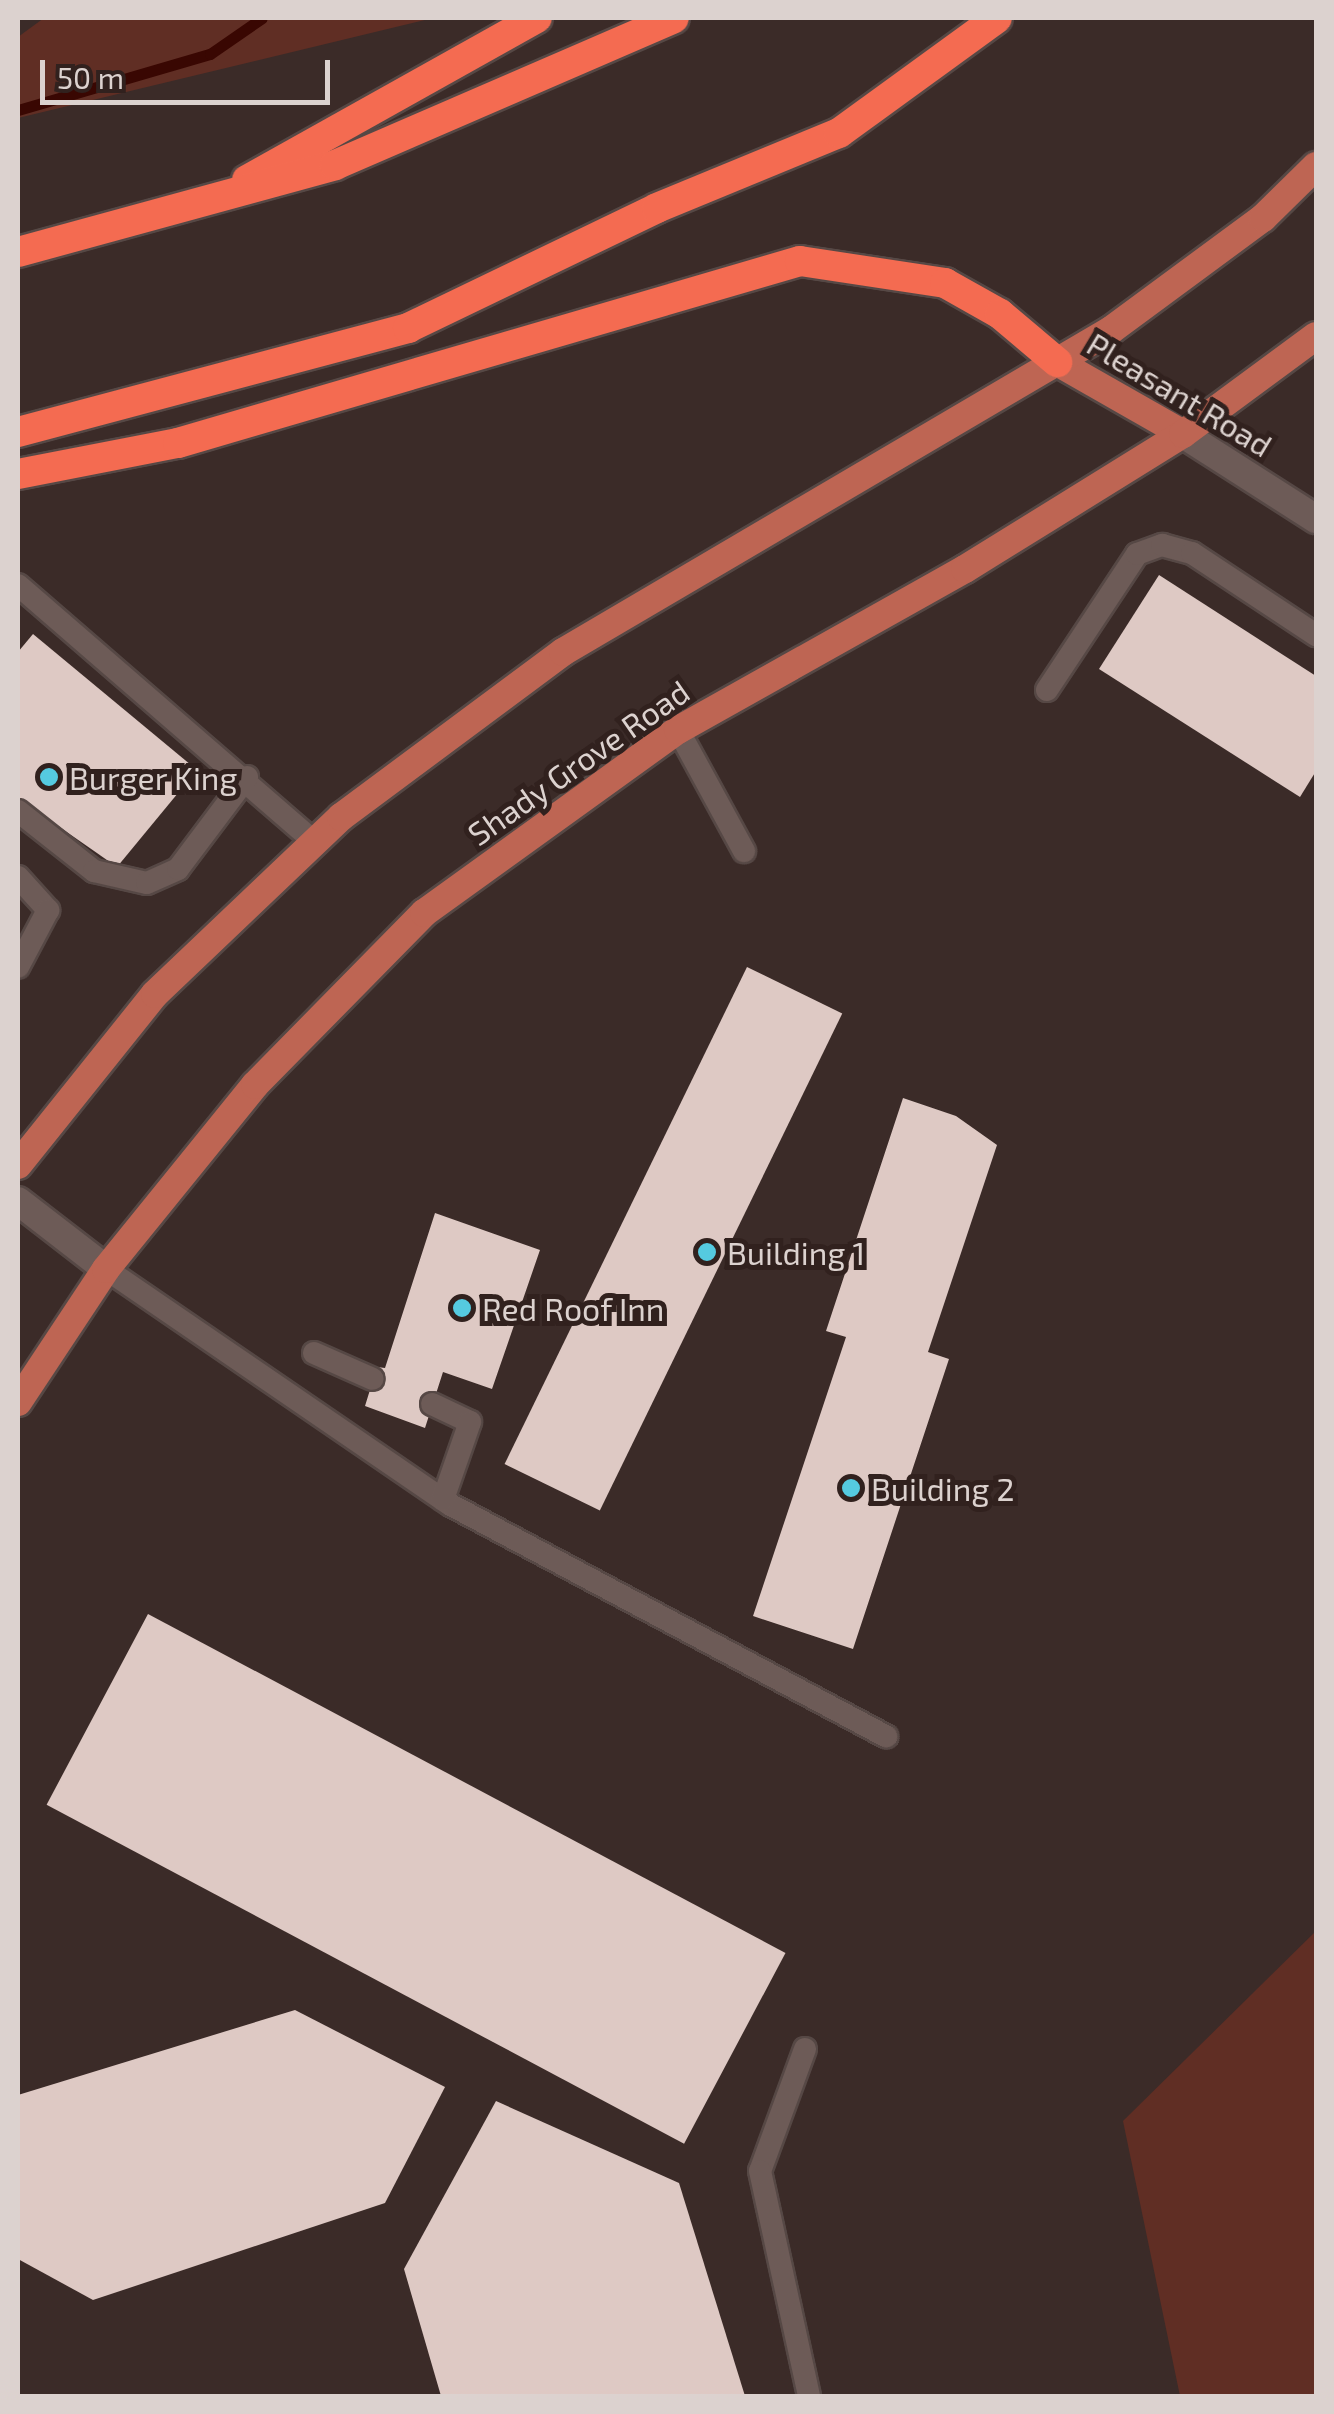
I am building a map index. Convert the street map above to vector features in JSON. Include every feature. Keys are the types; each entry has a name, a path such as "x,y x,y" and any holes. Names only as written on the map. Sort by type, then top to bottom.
{"highway":[{"path":"191,211 537,18"},
{"path":"18,252 191,211 336,165 674,18"},
{"path":"18,432 408,328 657,208 839,133 997,18"},
{"path":"18,474 178,443 800,261 945,283 1000,314 1057,362"}],"main road":[{"path":"18,1164 156,994 312,840 564,652 1057,362 1263,218 1316,166"},
{"name":"Shady Grove Road","path":"18,1402 106,1269 256,1085 424,913 678,730 965,569 1183,434 1316,336"},
{"name":"Pleasant Road","path":"1057,362 1183,434"}],"street":[{"name":"Pleasant Road","path":"1183,434 1316,519"},
{"path":"18,1201 106,1269"}],"lane":[{"path":"1047,690 1137,554 1162,545 1192,553 1316,635"},
{"path":"23,598 247,777 312,840"},
{"path":"678,730 744,851"},
{"path":"18,812 94,871 148,883 178,868 247,777"},
{"path":"18,967 46,922 27,884"},
{"path":"106,1269 444,1500 886,1736"},
{"path":"314,1353 374,1380"},
{"path":"432,1404 470,1422 444,1500"},
{"path":"805,2049 760,2171 809,2396"}],"shaded area":[{"path":"44,18 433,18 18,118 18,37"},
{"path":"1316,1931 1316,2396 1180,2396 1123,2121"}],"building":[{"path":"1159,575 1316,676 1316,771 1300,797 1099,669"},
{"path":"33,634 197,770 117,867 18,798 18,652"},
{"name":"Building 1","path":"747,967 842,1013 600,1511 505,1464"},
{"name":"Building 2","path":"903,1098 956,1116 997,1145 928,1352 949,1359 853,1649 753,1616 846,1337 826,1331"},
{"name":"Red Roof Inn","path":"435,1213 540,1250 492,1389 443,1372 425,1428 365,1406 377,1367 385,1368"},
{"path":"148,1614 785,1953 684,2144 47,1805"},
{"path":"295,2010 445,2087 385,2203 93,2300 18,2259 18,2095"},
{"path":"496,2101 679,2183 745,2396 441,2396 404,2269"}],"waterway":[{"path":"18,110 210,54 262,18"}],"place":[{"name":"Burger King","path":"49,777"},
{"name":"Building 1","path":"707,1252"},
{"name":"Red Roof Inn","path":"462,1308"},
{"name":"Building 2","path":"851,1488"}]}
